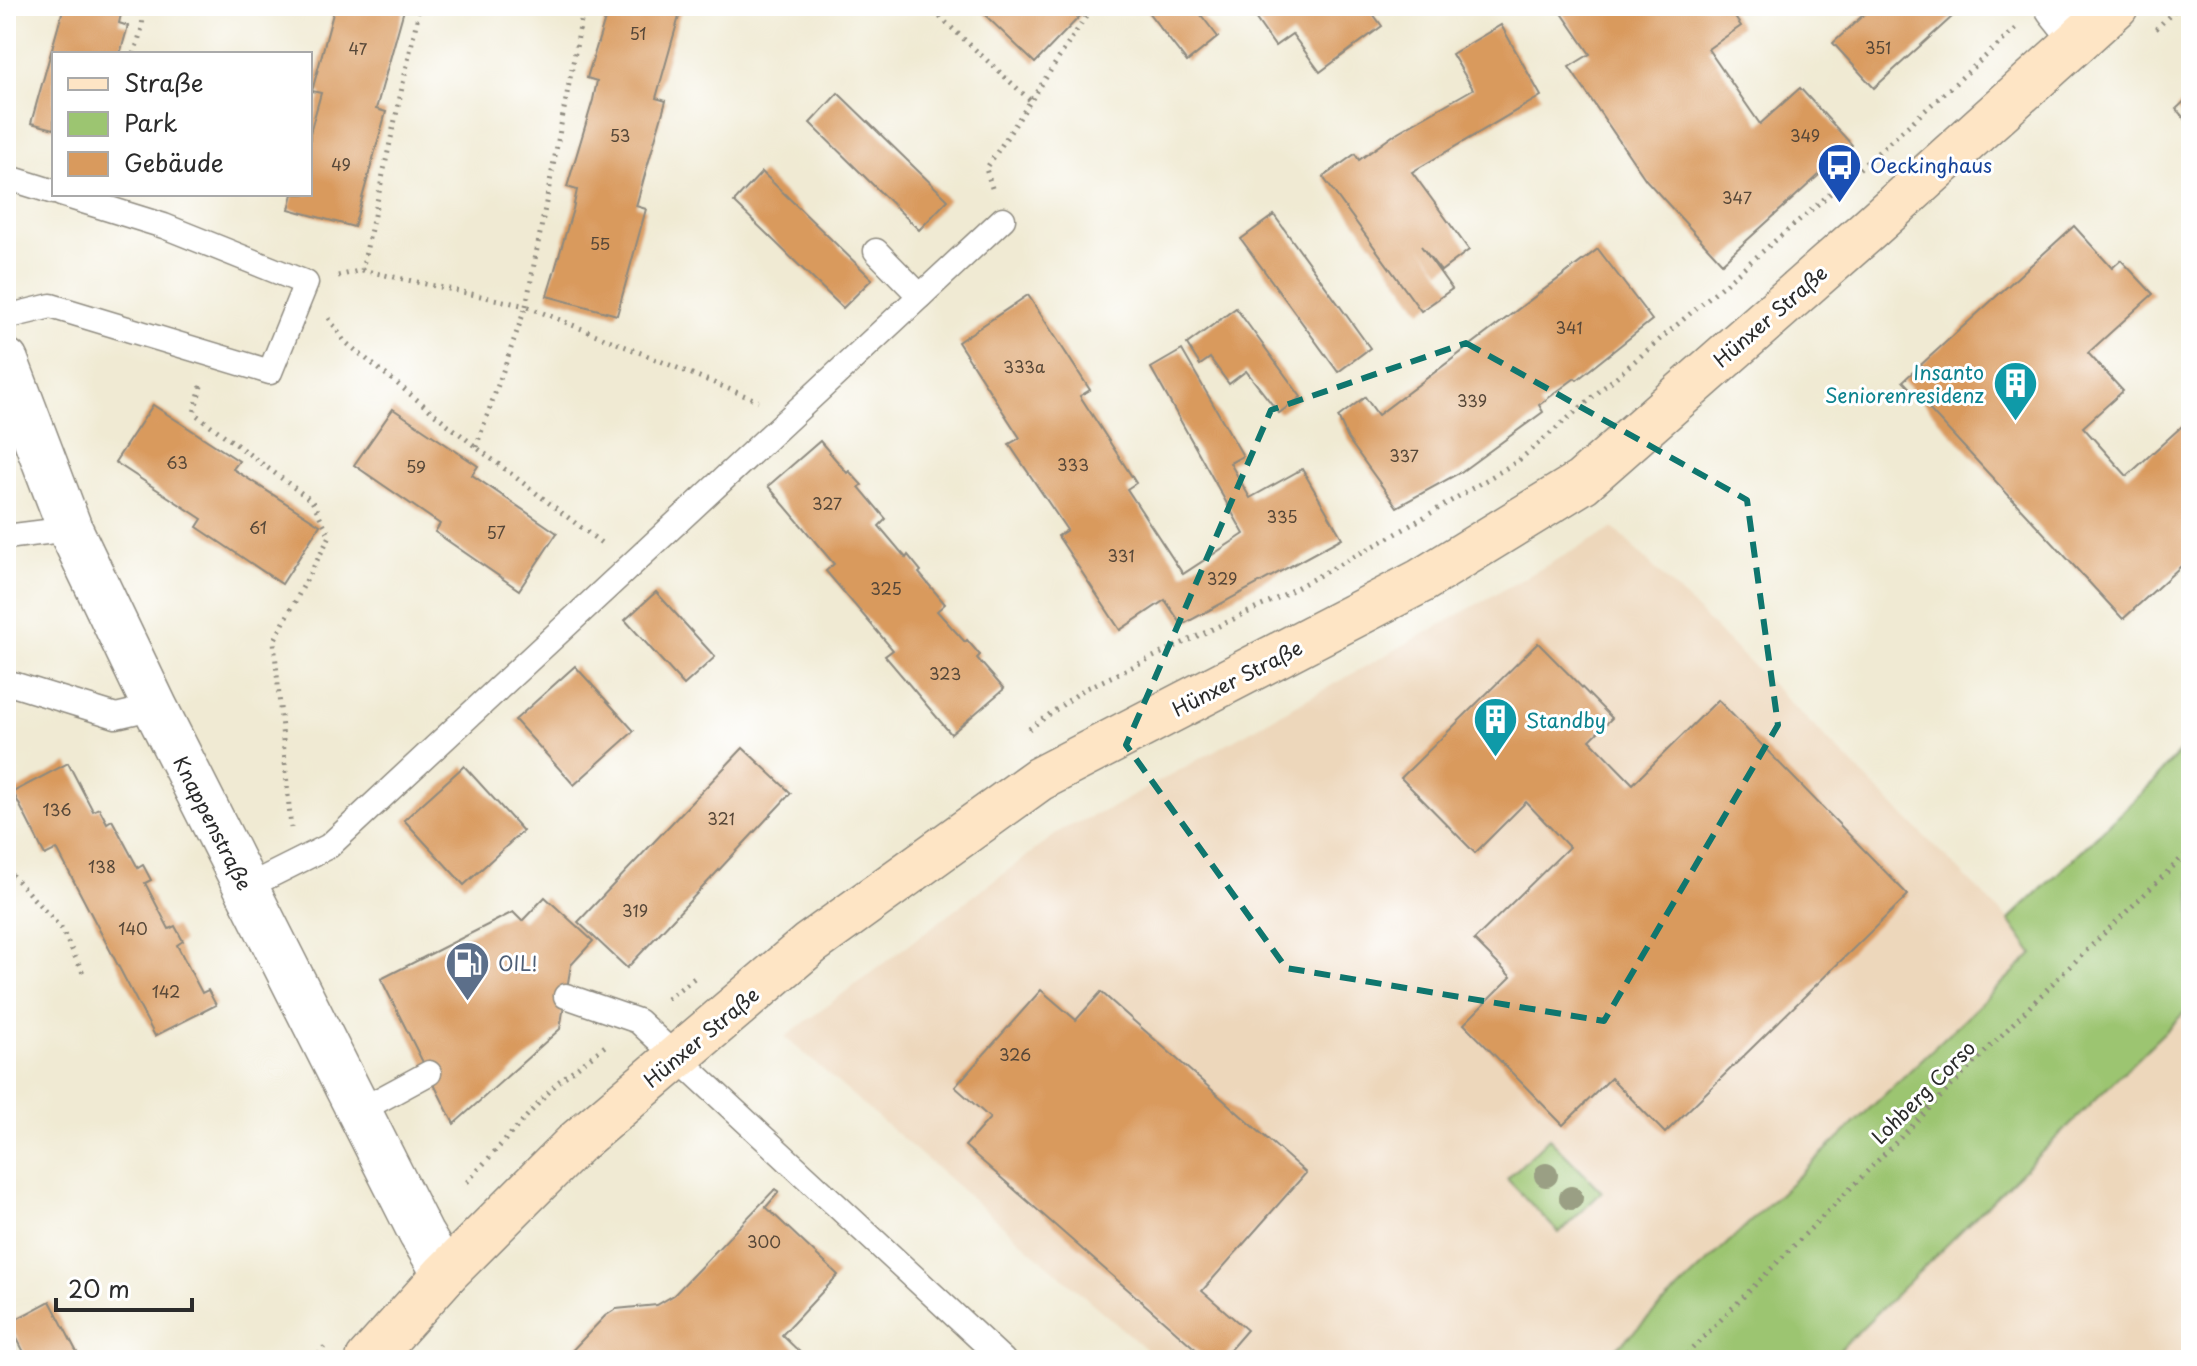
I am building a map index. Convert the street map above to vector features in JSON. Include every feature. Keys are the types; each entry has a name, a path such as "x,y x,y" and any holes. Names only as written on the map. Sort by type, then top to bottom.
{"main road":[{"name":"Hünxer Straße","path":"368,1360 445,1274 577,1142 810,944 1039,779 1421,581 1582,482 1868,230 2069,21 2116,6"}],"street":[{"name":"Knappenstraße","path":"6,361 70,529 155,707 421,1234 445,1274"}],"lane":[{"path":"6,177 52,191"},
{"path":"6,317 51,306 270,372 306,283 164,226 67,196"},
{"path":"245,888 329,846 1003,219"},
{"path":"876,251 920,296"},
{"path":"6,537 70,529"},
{"path":"6,682 116,716 155,707"},
{"path":"566,996 638,1021 1003,1360"},
{"path":"359,1111 429,1073"}],"path":[{"path":"135,52 142,28 144,6"},
{"path":"362,270 420,6"},
{"path":"476,447 526,306 584,6"},
{"path":"928,6 1031,101"},
{"path":"1003,219 986,169 1094,6"},
{"path":"630,565 344,341 306,283 362,270 526,306 792,415"},
{"path":"210,354 194,413 312,501 330,536 274,641 294,863"},
{"path":"2191,772 2186,777 2191,782"},
{"name":"Lohberg Corso","path":"1681,1360 2055,981 2191,849"},
{"path":"6,869 61,928 84,975"}],"highlighted area":[{"path":"1466,343 1747,500 1778,725 1604,1021 1286,968 1126,745 1271,410"}],"shaded area":[{"path":"1614,528 2009,920 2033,954 1604,1360 1158,1360 785,1037 1063,829 1113,807"},
{"path":"2191,1006 2191,1360 1829,1360 1868,1320"}],"green space":[{"path":"2191,739 2191,1006 1829,1360 1604,1360 2033,954 2009,920 2153,782"},
{"path":"1549,1138 1602,1192 1559,1233 1507,1179"}],"building":[{"path":"64,6 123,6 119,23 128,26 121,52 52,52 52,128 31,123"},
{"path":"335,6 405,6 376,109 386,112 354,227 289,209 292,196 312,196 312,126 321,93 312,91"},
{"path":"609,6 682,6 656,98 666,101 636,206 646,209 617,315 547,296 573,209 577,190 567,187 593,100 597,81 587,78"},
{"path":"992,6 1075,6 1083,13 1035,63 984,14"},
{"path":"1153,6 1194,6 1218,37 1187,62 1148,12"},
{"path":"1260,6 1367,6 1382,26 1320,72 1292,34 1275,46 1251,12"},
{"path":"1557,6 1727,6 1741,26 1708,49 1760,124 1800,88 1852,145 1722,263 1646,180 1569,67 1590,54"},
{"path":"1873,6 1964,6 1874,88 1833,43"},
{"path":"1501,25 1541,96 1412,172 1469,250 1441,271 1421,246 1452,289 1421,311 1323,177 1355,154 1359,160 1398,132 1473,89 1452,54"},
{"path":"838,93 948,200 919,230 810,123"},
{"path":"2191,95 2191,126 2176,109"},
{"path":"762,172 872,279 843,308 734,202"},
{"path":"1274,215 1370,348 1338,372 1241,239"},
{"name":"Insanto Seniorenresidenz","path":"2074,226 2112,268 2121,260 2153,294 2088,353 2123,391 2083,427 2127,476 2191,418 2191,557 2123,619 1903,381"},
{"path":"1598,249 1652,320 1577,380 1575,378 1539,405 1543,412 1461,472 1397,507 1348,439 1338,417 1365,397 1378,415"},
{"path":"1028,295 1090,390 1080,396 1136,483 1127,489 1183,574 1244,534 1151,368 1182,350 1243,456 1230,463 1250,498 1302,469 1342,538 1182,625 1165,600 1120,630 1058,536 1067,530 1009,444 1020,438 958,342"},
{"path":"1236,308 1301,397 1279,413 1246,371 1229,384 1210,358 1200,365 1187,344"},
{"path":"153,405 239,461 233,469 320,525 282,584 197,527 202,519 115,462"},
{"path":"393,409 478,466 472,475 557,533 519,590 435,532 440,524 354,465"},
{"path":"820,441 847,473 849,471 862,485 859,487 886,519 879,526 906,558 908,555 945,604 937,611 980,655 977,658 1004,689 951,734 885,656 893,650 826,571 834,564 768,486"},
{"path":"656,592 715,657 684,685 625,620"},
{"path":"1538,643 1612,718 1590,740 1633,784 1718,700 1908,895 1665,1133 1611,1078 1563,1125 1464,1024 1511,977 1474,940 1569,847 1526,802 1475,853 1401,778"},
{"path":"575,666 634,731 574,785 515,720"},
{"path":"743,748 791,793 627,968 578,922"},
{"path":"68,763 93,811 99,808 107,823 112,820 138,868 143,865 151,880 145,883 169,929 175,926 183,941 177,945 202,993 208,990 216,1005 155,1036 57,849 45,855 13,792"},
{"path":"464,766 523,831 464,885 404,820"},
{"path":"545,897 593,941 571,965 560,1029 454,1124 381,979 513,912 522,921"},
{"path":"1041,990 1076,1020 1101,992 1306,1173 1202,1291 1247,1330 1221,1360 1208,1360 965,1146 990,1118 955,1087"},
{"path":"775,1189 779,1192 766,1207 838,1275 782,1335 808,1360 563,1360 605,1316 616,1309 657,1305 674,1295"},
{"path":"50,1301 81,1360 19,1360 26,1356 9,1323"}],"place":[{"name":"Oeckinghaus","path":"1839,204"},
{"name":"Insanto Seniorenresidenz","path":"2015,423"},
{"name":"Standby","path":"1495,759"},
{"name":"OIL!","path":"467,1002"}]}
